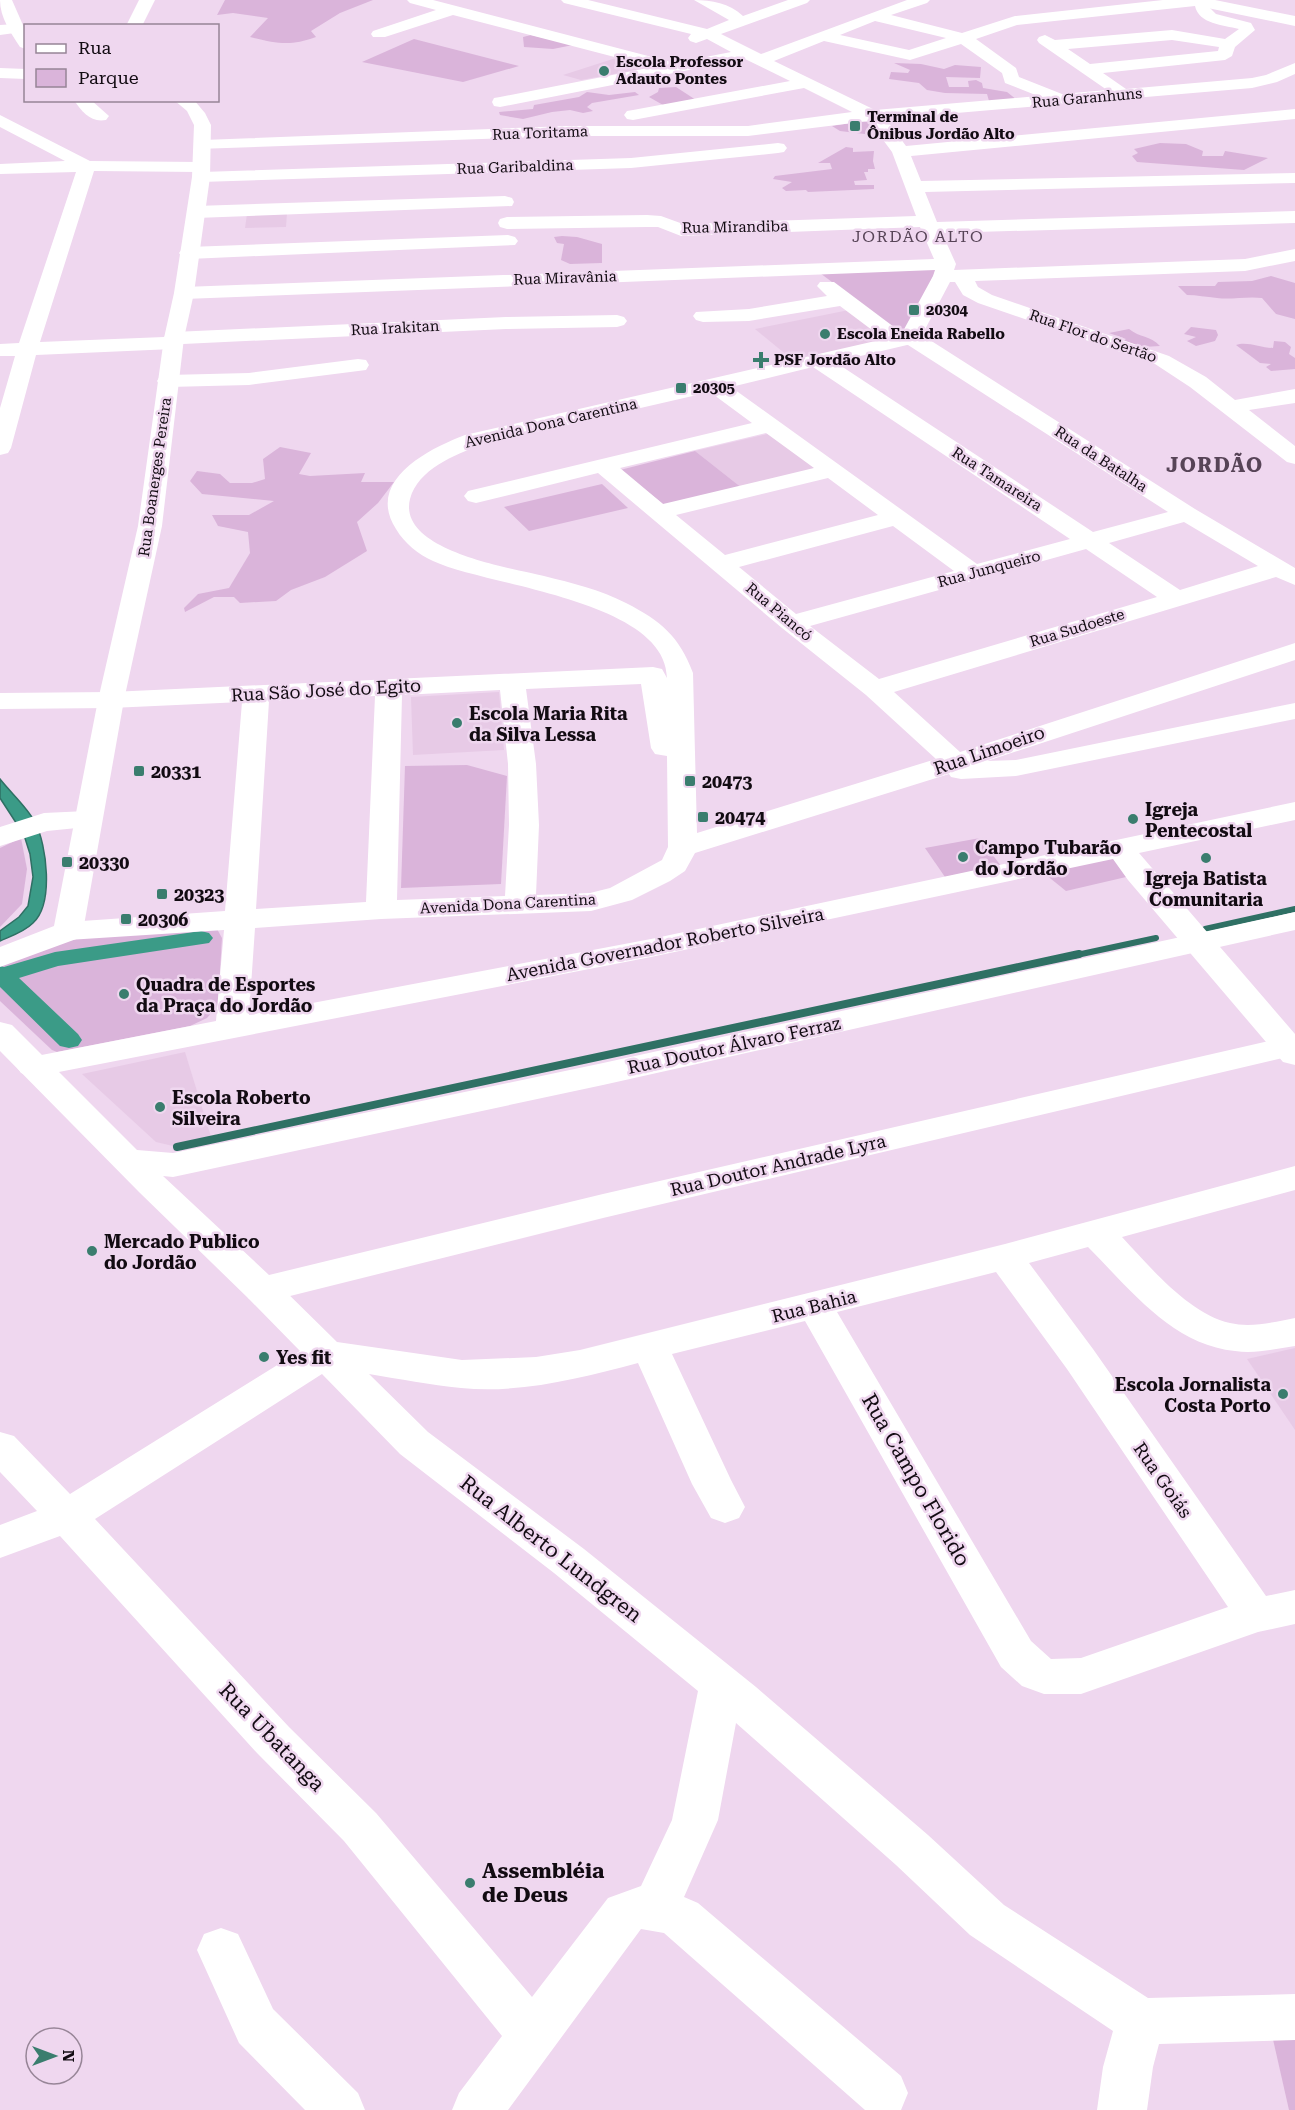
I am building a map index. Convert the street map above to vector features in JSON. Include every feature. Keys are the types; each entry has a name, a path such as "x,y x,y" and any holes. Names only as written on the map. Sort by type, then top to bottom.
{"main road":[{"path":"4,0 8,29 24,42"},
{"path":"135,24 147,0"},
{"path":"415,0 672,67"},
{"path":"569,0 708,34 806,83 885,137 915,187 928,225 950,272 922,319 905,339"},
{"path":"702,0 732,14 737,19 736,24"},
{"path":"686,42 802,0"},
{"path":"543,132 500,102 672,67 755,56 824,36 922,0"},
{"path":"1242,0 1295,11"},
{"path":"824,36 910,55 964,38 1016,14 1198,3 1295,21"},
{"path":"1089,69 1219,57 1226,53 1228,44 1247,30 1246,26 1211,17 1198,3"},
{"path":"1165,30 1181,14 1198,3"},
{"path":"379,34 452,10"},
{"path":"1016,14 1053,45 1124,95"},
{"path":"874,16 964,38 1010,71 1011,80 1041,93 1072,100"},
{"path":"457,29 486,20"},
{"path":"1053,45 1172,35 1228,44"},
{"path":"641,58 664,50"},
{"path":"0,73 24,74"},
{"name":"Rua Garanhuns","path":"885,137 1072,100 1252,83 1291,74"},
{"path":"567,132 595,123 806,83"},
{"path":"84,102 90,110 100,116"},
{"path":"186,102 198,113 208,145"},
{"path":"885,137 1295,114"},
{"path":"0,120 87,166"},
{"path":"370,122 399,125 399,138"},
{"path":"0,169 87,166 208,145 313,123"},
{"path":"810,132 825,126 830,130 850,136"},
{"name":"Rua Toritama","path":"208,145 543,132 748,131 885,137"},
{"name":"Rua Garibaldina","path":"208,145 501,167 663,161 741,153 810,132"},
{"path":"502,135 501,167 508,232 506,323"},
{"name":"Rua Boanerges Pereira","path":"68,931 111,700 150,526 173,341 184,293 208,145"},
{"path":"0,445 27,349 87,166"},
{"path":"915,187 1295,178"},
{"path":"196,212 506,202"},
{"name":"Rua Mirandiba","path":"189,253 647,221 661,222 681,230 1295,217"},
{"name":"Rua Miravânia","path":"184,293 804,270 950,272 1245,265 1295,255"},
{"name":"Rua da Batalha","path":"804,270 905,339 1187,514 1287,573"},
{"name":"Rua Flor do Sertão","path":"950,272 970,291 985,299 1162,360 1181,371 1295,457"},
{"path":"703,316 749,315 845,299"},
{"name":"Rua Irakitan","path":"0,350 506,323 617,321"},
{"name":"Avenida Dona Carentina","path":"0,958 68,931 381,910 591,902 643,885 674,865 683,847 680,673 672,652 658,636 627,613 608,604 544,584 477,569 440,554 420,542 406,527 400,515 398,501 404,486 430,460 473,440 818,362 905,339"},
{"name":"Rua Tamareira","path":"818,362 1093,541 1176,598"},
{"path":"168,381 249,379 358,365"},
{"path":"715,385 973,573"},
{"path":"1230,407 1295,396"},
{"path":"476,496 770,425"},
{"name":"Rua Piancó","path":"603,466 791,624 875,689 954,761"},
{"path":"659,512 833,470"},
{"name":"Rua Junqueiro","path":"791,624 1187,514"},
{"path":"722,564 898,517"},
{"name":"Rua Sudoeste","path":"875,689 1176,598 1287,573"},
{"name":"Rua Limoeiro","path":"683,847 929,771 1295,651"},
{"name":"Rua São José do Egito","path":"0,701 111,700 653,675 671,790 682,793"},
{"path":"512,682 522,774 524,825 520,905"},
{"path":"381,910 389,687"},
{"path":"232,1027 256,693"},
{"path":"929,771 1016,768 1295,711"},
{"name":"Avenida Governador Roberto Silveira","path":"33,1066 651,948 1295,811"},
{"path":"5,835 44,822 87,820"},
{"path":"1120,847 1197,942 1292,1049"},
{"name":"Rua Doutor Álvaro Ferraz","path":"162,1175 592,1076 1295,921"},
{"name":"Rua Alberto Lundgren","path":"0,1032 127,1160 162,1175 262,1290 414,1443 570,1562 721,1685 912,1850 987,1920 1142,2021"},
{"name":"Rua Doutor Andrade Lyra","path":"262,1290 603,1206 1292,1049"},
{"name":"Rua Bahia","path":"326,1354 441,1372 495,1374 536,1371 580,1364 1005,1257 1295,1178"},
{"path":"1095,1232 1167,1303 1197,1324 1218,1334 1235,1337 1256,1338 1295,1332"},
{"name":"Rua Goiás","path":"1005,1257 1080,1359 1275,1611"},
{"name":"Rua Campo Florido","path":"815,1306 1016,1654 1030,1670 1041,1676 1054,1678 1081,1676 1275,1611"},
{"path":"650,1347 712,1484 725,1507"},
{"path":"0,1542 67,1516 258,1394 326,1354"},
{"name":"Rua Ubatanga","path":"0,1447 67,1516 273,1740 360,1827 533,2036"},
{"path":"645,1907 696,1820 721,1685"},
{"path":"477,2110 625,1913 645,1907 681,1918 883,2093"},
{"path":"221,1950 256,2026 340,2110"},
{"path":"1122,2110 1128,2067 1142,2021 1295,2017"}],"shaded area":[{"name":"Escola Professor Adauto Pontes","path":"619,57 652,67 581,80 563,75"},
{"path":"287,213 286,227 245,228 247,214"},
{"name":"Escola Eneida Rabello","path":"854,309 896,338 794,361 755,329"},
{"path":"772,433 819,467 742,488 695,451"},
{"name":"Escola Maria Rita da Silva Lessa","path":"499,692 504,750 413,755 411,697"},
{"path":"0,779 35,822 43,845 46,889 40,914 33,923 17,934 0,941 0,931 19,917 28,906 33,877 30,854 24,835 0,798"},
{"name":"Escola Roberto Silveira","path":"185,1052 212,1140 177,1147 156,1142 82,1074"},
{"name":"Escola Jornalista Costa Porto","path":"1295,1348 1295,1430 1247,1359"}],"green space":[{"path":"225,0 373,0 340,13 311,31 316,37 283,43 250,37 268,18 233,13 217,15"},
{"path":"531,35 573,45 553,49 524,47 523,37"},
{"path":"414,39 519,66 463,82 362,62"},
{"path":"894,63 921,64 944,69 955,65 981,67 980,78 946,77 949,87 969,87 968,81 976,80 982,83 983,88 1007,92 1017,100 989,101 987,94 945,93 927,90 919,83 889,79 891,72 908,73 910,70"},
{"path":"676,87 696,100 663,105 649,97 658,92 659,88"},
{"path":"587,92 609,95 635,92 639,95 592,103 587,107 593,111 583,113 570,110 523,119 500,115 499,112 533,109 534,105 579,97"},
{"name":"Terminal de Ônibus Jordão Alto","path":"862,121 872,123 881,136 840,131 832,126"},
{"path":"1160,143 1186,144 1203,151 1202,156 1223,156 1225,151 1268,158 1244,170 1137,162 1132,156 1138,153 1134,149"},
{"path":"846,147 853,148 853,152 874,151 875,169 868,169 868,172 864,172 867,180 854,181 855,185 874,185 874,189 786,191 782,188 792,182 773,179 775,176 832,169 830,163 818,163"},
{"path":"554,237 577,237 602,244 602,263 570,264 561,260 564,244 557,243"},
{"path":"937,268 905,337 820,273"},
{"path":"1271,276 1295,283 1295,319 1276,314 1262,298 1187,295 1178,286 1215,286 1218,282 1252,281"},
{"path":"1191,327 1216,330 1218,335 1215,341 1196,346 1187,341 1196,337 1184,334"},
{"path":"1129,329 1160,346 1143,347 1122,342 1126,339 1109,333"},
{"path":"1274,341 1285,342 1291,347 1289,354 1295,358 1295,369 1271,371 1266,367 1271,364 1260,363 1236,345 1273,348"},
{"path":"280,447 311,453 299,474 310,476 365,473 361,482 394,482 378,503 357,522 367,551 325,577 291,590 276,601 240,603 234,597 214,597 185,612 184,608 198,594 229,588 250,553 248,532 218,526 212,515 249,515 274,501 202,494 190,481 197,471 220,474 230,483 252,483 265,479 263,459"},
{"path":"695,451 742,488 667,507 620,470"},
{"path":"602,484 628,508 529,531 504,507"},
{"path":"467,765 507,776 501,884 401,888 405,766"},
{"path":"21,838 27,869 22,904 0,927 0,848"},
{"name":"Campo Tubarão do Jordão","path":"980,838 1001,866 945,877 925,848"},
{"path":"1112,843 1139,874 1066,891 1035,866"},
{"path":"217,929 222,938 218,1005 207,1018 190,1026 57,1052 52,1050 0,1001 0,965 72,937"},
{"path":"1272,2035 1295,2035 1295,2110 1289,2110"}],"waterway":[{"path":"1205,929 1295,909"},
{"path":"2,975 55,959 201,938"},
{"path":"1072,956 1156,938"},
{"path":"177,1147 1079,954"},
{"path":"2,975 69,1040"}],"place":[{"name":"Escola Professor Adauto Pontes","path":"604,71"},
{"name":"Terminal de Ônibus Jordão Alto","path":"855,126"},
{"name":"20304","path":"914,310"},
{"name":"Escola Eneida Rabello","path":"825,334"},
{"name":"PSF Jordão Alto","path":"761,360"},
{"name":"20305","path":"681,388"},
{"name":"Escola Maria Rita da Silva Lessa","path":"457,723"},
{"name":"20331","path":"139,771"},
{"name":"20473","path":"690,781"},
{"name":"20474","path":"703,817"},
{"name":"Igreja Pentecostal","path":"1133,819"},
{"name":"Campo Tubarão do Jordão","path":"963,857"},
{"name":"Igreja Batista Comunitaria","path":"1206,858"},
{"name":"20330","path":"67,862"},
{"name":"20323","path":"162,894"},
{"name":"20306","path":"126,919"},
{"name":"Quadra de Esportes da Praça do Jordão","path":"124,994"},
{"name":"Escola Roberto Silveira","path":"160,1107"},
{"name":"Mercado Publico do Jordão","path":"92,1251"},
{"name":"Yes fit","path":"264,1357"},
{"name":"Escola Jornalista Costa Porto","path":"1283,1394"},
{"name":"Assembléia de Deus","path":"470,1883"}],"district":[{"name":"JORDÃO ALTO","path":"918,236"},
{"name":"JORDÃO","path":"1215,465"}]}
